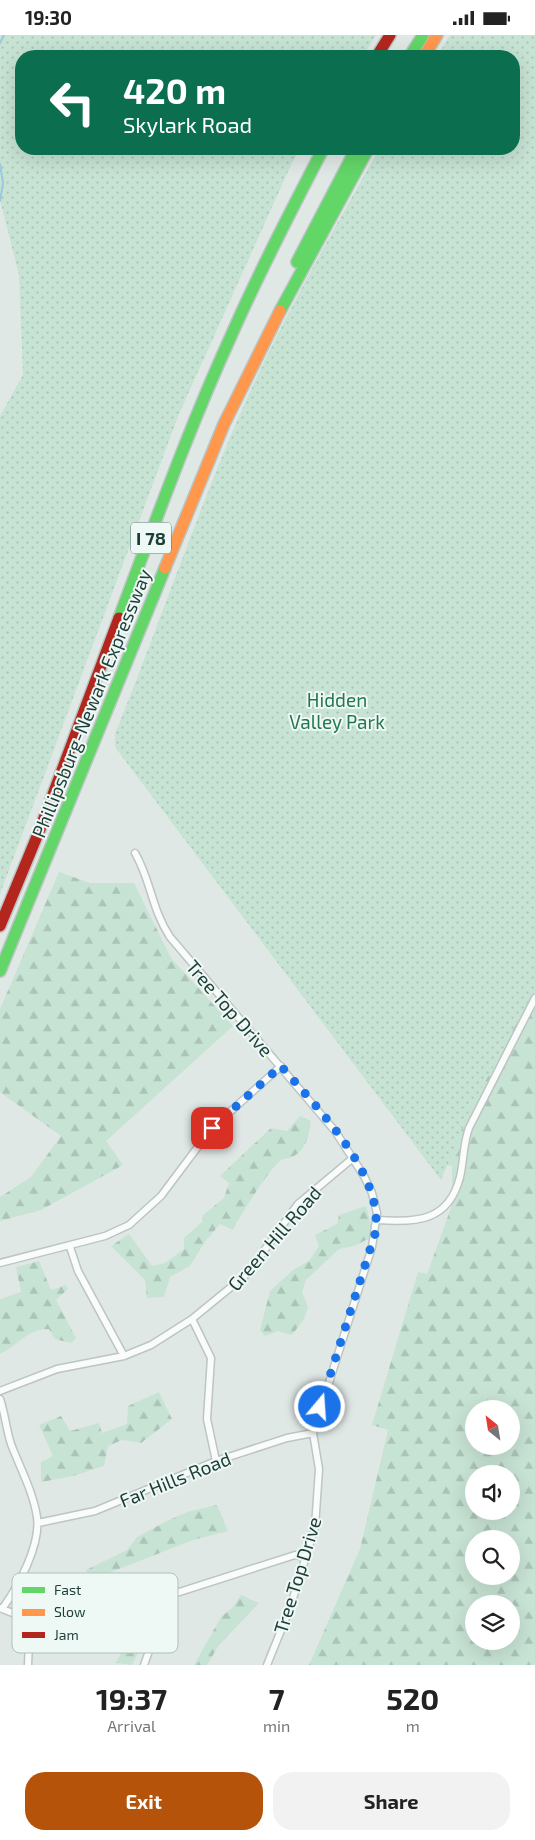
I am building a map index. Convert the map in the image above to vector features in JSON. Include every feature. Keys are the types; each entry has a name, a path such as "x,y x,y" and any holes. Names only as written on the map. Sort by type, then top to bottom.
{"highway":[{"path":"381,50 390,35"},
{"path":"414,50 423,35"},
{"path":"428,50 437,35"},
{"name":"Phillipsburg-Newark Expressway","path":"0,926 62,775 230,335 319,155"},
{"name":"Phillipsburg-Newark Expressway","path":"251,367 283,290 353,155"},
{"name":"Phillipsburg-Newark Expressway","path":"0,971 224,424 251,367 327,221 365,155"}],"street":[{"name":"Tree Top Drive","path":"135,853 142,867 154,908 170,937 335,1131 370,1186 378,1220 372,1247 313,1433 319,1469 315,1527 290,1608 267,1665"},
{"path":"378,1220 426,1218 438,1213 449,1203 460,1178 469,1127 535,998"},
{"path":"0,1263 70,1247 116,1232 141,1217 170,1185 212,1128 281,1066"},
{"name":"Green Hill Road","path":"0,1391 56,1369 124,1356 151,1345 192,1319 246,1274 298,1204 353,1158"},
{"path":"70,1247 78,1271 124,1356"},
{"path":"192,1319 211,1358 207,1419 216,1461"},
{"path":"0,1399 10,1441 31,1492 38,1523 34,1543 23,1573"},
{"name":"Far Hills Road","path":"38,1523 95,1511 216,1461 286,1438 313,1433"},
{"path":"178,1593 295,1555 306,1557"},
{"path":"1,1609 12,1595"},
{"path":"144,1665 148,1653"}],"green space":[{"path":"0,35 376,35 367,50 15,50 15,155 297,155 179,414 0,894 0,416 23,375 19,275 0,200"},
{"name":"Hidden Valley Park","path":"450,35 535,35 535,989 469,1112 441,1180 115,747 115,734 237,421 269,351 304,283 376,155 520,155 520,50 441,50"},
{"path":"379,155 535,920 535,1665 309,1665 360,1549 388,1430 372,1425 418,1272 427,1274 452,1205 452,1166 433,1161"},
{"path":"59,872 90,883 134,883 171,958 233,1026 106,1141 123,1165 41,1210 0,1221 0,1197 31,1177 61,1136 0,1092 0,1009"},
{"path":"300,1116 311,1121 308,1137 301,1151 291,1158 281,1160 276,1165 255,1193 233,1230 220,1224 204,1243 190,1266 170,1277 164,1297 147,1298 145,1280 111,1246 129,1234 152,1266 165,1263 184,1249 184,1238 202,1222 203,1215 224,1198 229,1183 220,1176 271,1128 287,1131"},
{"path":"366,1206 374,1236 354,1246 339,1249 306,1280 302,1292 308,1307 304,1319 292,1335 278,1331 265,1336 260,1330 270,1291 293,1270 309,1261 319,1246 315,1235 337,1224 339,1215"},
{"path":"39,1261 51,1290 66,1285 68,1289 56,1300 76,1338 71,1343 55,1339 49,1329 42,1329 29,1334 0,1354 0,1299 21,1292 16,1267"},
{"path":"159,1392 172,1419 141,1443 122,1440 108,1446 104,1466 73,1476 41,1482 41,1462 53,1456 39,1425 61,1416 70,1431 99,1423 102,1433 127,1424 128,1406"},
{"path":"217,1505 228,1531 193,1540 109,1573 88,1573 86,1570 127,1550 137,1537 187,1512"},
{"path":"241,1595 259,1603 219,1645 207,1665 194,1665 221,1617 233,1607"},
{"path":"121,1653 138,1653 132,1665 116,1663"}],"waterway":[{"path":"0,43 4,35"},
{"path":"0,164 3,183 0,201"}],"traffic: fast":[{"path":"414,50 423,35"},
{"path":"119,618 173,476 216,371 264,265 320,155"},
{"path":"297,262 353,155"},
{"path":"280,311 365,155"},
{"path":"0,971 165,568"}],"traffic: slow":[{"path":"428,50 437,35"},
{"path":"165,568 224,424 280,311"}],"traffic: jam":[{"path":"381,50 390,35"},
{"path":"0,926 40,829 119,618"}],"route":[{"path":"212,1128 281,1066 335,1131 370,1186 378,1220 375,1234 320,1407"}]}
